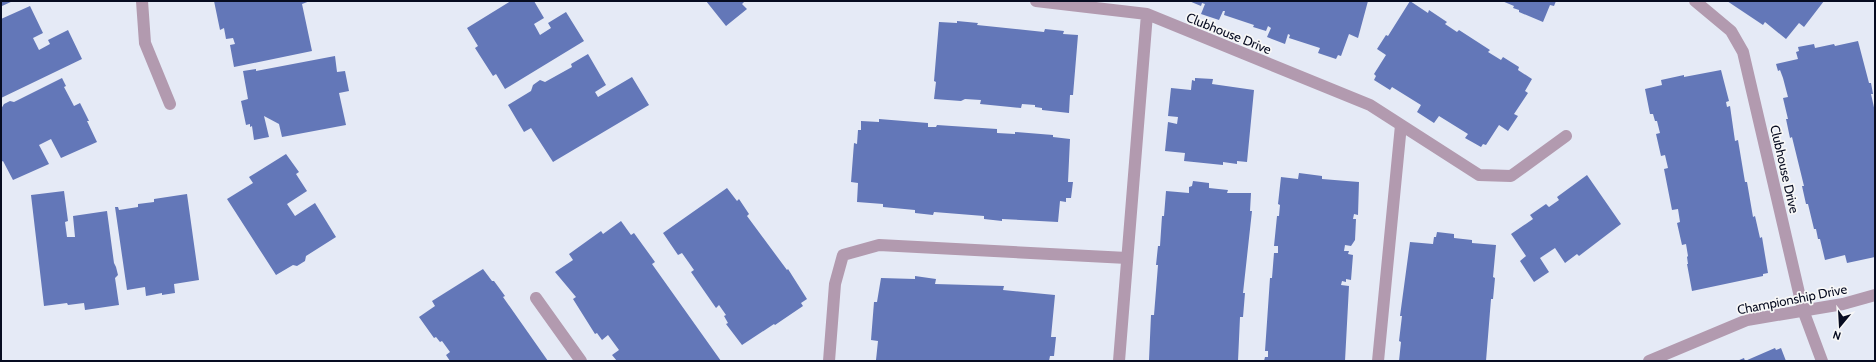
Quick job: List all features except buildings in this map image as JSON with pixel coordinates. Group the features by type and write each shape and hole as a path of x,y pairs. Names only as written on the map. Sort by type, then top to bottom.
{"street":[{"path":"142,1 145,43 170,104"},
{"name":"Clubhouse Drive","path":"1036,1 1147,14 1370,105 1479,175 1511,176 1566,136"},
{"name":"Clubhouse Drive","path":"1695,1 1731,31 1743,52 1803,310 1822,361"},
{"path":"1119,361 1147,14"},
{"path":"1378,361 1401,125"},
{"path":"829,361 835,284 843,255 879,246 1127,258"},
{"name":"Championship Drive","path":"1649,361 1747,320 1843,304 1875,295"},
{"path":"536,298 581,361"}]}
